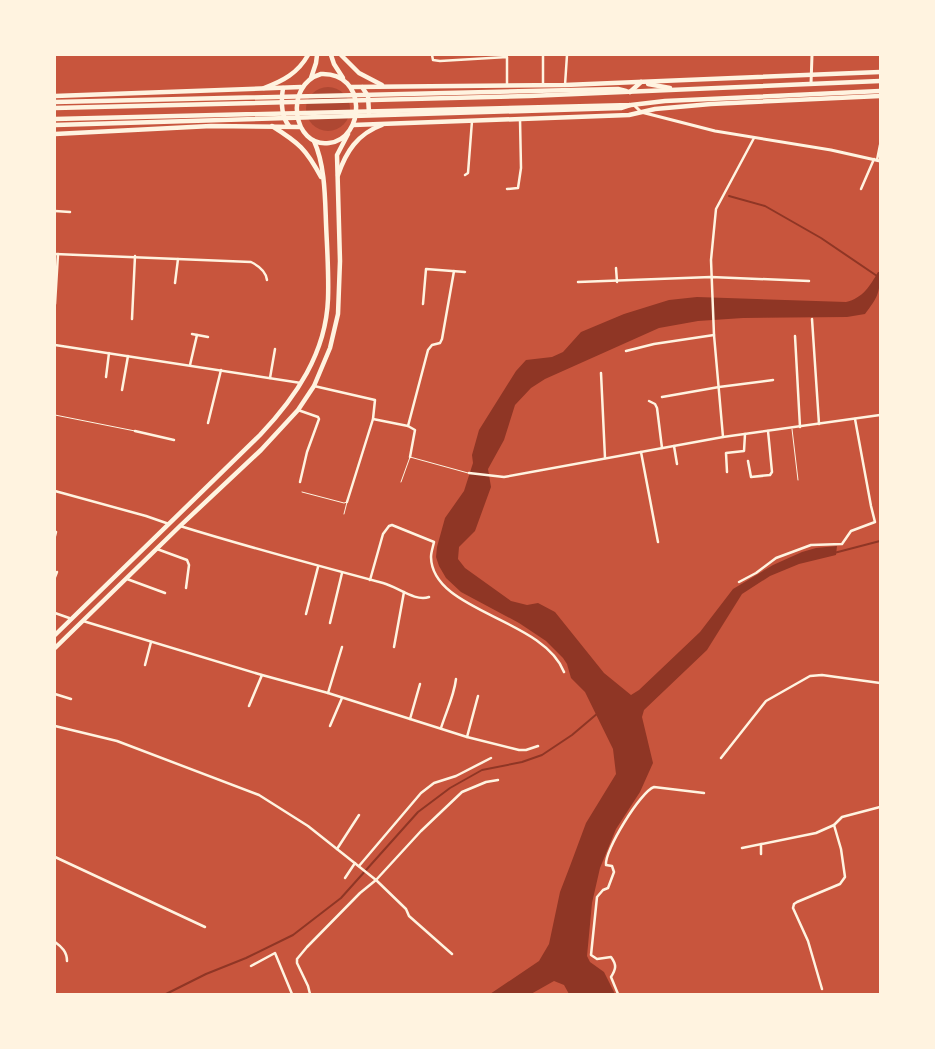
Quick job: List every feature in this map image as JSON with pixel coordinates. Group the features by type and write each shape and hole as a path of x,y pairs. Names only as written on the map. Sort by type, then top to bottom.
{"highway":[{"path":"261,89 291,75 301,66 308,55"},
{"path":"311,78 316,63 316,55"},
{"path":"55,648 180,526 262,450 298,410 314,386 330,348 338,314 340,261 337,155 353,125 355,112 355,101 351,87 334,64 331,55"},
{"path":"341,55 359,73 383,86"},
{"path":"351,87 565,85 880,72"},
{"path":"55,96 301,87 311,78 321,74 328,74 344,80"},
{"path":"55,102 630,92 880,81"},
{"path":"641,82 676,90"},
{"path":"630,92 641,82"},
{"path":"301,87 298,119 300,127 306,135 319,143 331,143 348,134"},
{"path":"362,87 368,96 370,108 365,124"},
{"path":"284,88 283,113 284,119 289,126"},
{"path":"55,125 532,110 633,105 665,101 880,91"},
{"path":"55,108 530,94"},
{"path":"353,125 629,115 655,109 711,104 880,96"},
{"path":"655,109 665,101"},
{"path":"55,119 532,110"},
{"path":"337,179 343,159 350,150 366,133 388,124"},
{"path":"55,134 211,126 300,127"},
{"path":"271,126 306,151 322,180"},
{"path":"55,635 266,429 284,409 302,383 319,347 328,300 327,244 320,155 314,141"}],"street":[{"path":"432,55 433,60 440,61 506,57 507,85"},
{"path":"543,55 543,85"},
{"path":"565,85 567,55"},
{"path":"811,85 812,55"},
{"path":"633,105 641,112 708,130 830,150 877,160"},
{"path":"507,189 518,188 521,168 520,119"},
{"path":"465,175 468,173 472,121"},
{"path":"723,437 711,278 716,209 754,138"},
{"path":"861,188 877,160 880,145"},
{"path":"55,211 70,212"},
{"path":"55,304 57,254 252,262 259,266 267,275 267,280"},
{"path":"132,319 136,256"},
{"path":"175,283 178,258"},
{"path":"616,268 616,282"},
{"path":"423,304 426,269 465,272"},
{"path":"408,426 428,350 432,345 440,343 442,339 454,271"},
{"path":"578,282 711,278 809,281"},
{"path":"812,319 819,424"},
{"path":"192,334 208,337"},
{"path":"190,365 197,335"},
{"path":"626,352 654,344 714,335"},
{"path":"795,336 800,427"},
{"path":"55,345 302,383"},
{"path":"270,378 275,349"},
{"path":"106,377 109,353"},
{"path":"122,390 128,356"},
{"path":"208,423 221,370"},
{"path":"600,373 605,458"},
{"path":"662,397 773,380"},
{"path":"314,386 375,400 373,419 347,502"},
{"path":"649,401 655,404 657,408 662,448"},
{"path":"298,410 319,419 307,452 300,482"},
{"path":"469,473 504,477 723,437 880,415"},
{"path":"373,419 408,426 415,430 410,457"},
{"path":"739,582 756,573 776,558 811,545 842,544 851,531 875,522 855,419"},
{"path":"135,431 174,440"},
{"path":"748,461 751,477 770,475 772,472 768,431"},
{"path":"727,472 726,453 744,451 745,434"},
{"path":"674,446 677,464"},
{"path":"641,452 658,542"},
{"path":"55,491 146,516 168,524"},
{"path":"370,580 383,534 389,526 392,525 434,542 431,558 435,574 440,582 468,603 523,631 542,644 558,659 564,672"},
{"path":"180,526 318,567 384,583 422,599 429,597"},
{"path":"55,536 56,532"},
{"path":"157,549 187,560 189,565 186,588"},
{"path":"306,614 318,567"},
{"path":"55,577 57,572"},
{"path":"330,623 342,573"},
{"path":"126,579 165,593"},
{"path":"394,647 404,591"},
{"path":"55,613 72,618"},
{"path":"83,621 328,693 467,737 526,750 538,746"},
{"path":"145,666 151,642"},
{"path":"328,693 342,647"},
{"path":"249,706 262,675"},
{"path":"721,758 766,701 810,676 822,675 880,683"},
{"path":"441,728 447,708 455,692 456,679"},
{"path":"410,719 420,684"},
{"path":"55,694 71,700"},
{"path":"467,737 478,696"},
{"path":"330,726 342,698"},
{"path":"55,726 117,741 259,795 290,813 376,880 406,909 408,916 452,954"},
{"path":"359,866 421,793 434,783 456,776 491,758"},
{"path":"310,994 308,986 296,964 297,959 332,920 360,892 376,880 421,831 462,792 486,782 498,780"},
{"path":"618,994 611,978 616,966 611,957 597,959 592,956 597,897 602,890 608,888 614,872 612,866 606,865 605,860 613,842 643,795 649,789 654,787 704,793"},
{"path":"742,848 816,833 834,825 842,817 880,806"},
{"path":"337,849 359,815"},
{"path":"822,988 808,941 793,908 794,904 840,884 844,880 841,849 834,825"},
{"path":"760,844 761,854"},
{"path":"55,857 205,927"},
{"path":"344,878 355,863"},
{"path":"55,942 63,949 67,956 67,961"},
{"path":"251,966 275,953 292,994"}],"lane":[{"path":"55,415 135,431"},
{"path":"792,428 798,480"},
{"path":"401,482 410,457 469,473"},
{"path":"302,492 347,502 344,514"}],"shaded area":[{"path":"332,87 344,93 349,100 349,118 344,125 337,130 324,131 316,128 309,121 306,105 309,97 316,90"},
{"path":"878,272 880,272 879,290 865,314 847,317 743,318 698,321 659,328 545,379 531,388 515,405 504,440 488,469 491,487 475,531 459,547 458,559 465,568 511,601 527,605 538,603 555,612 604,673 631,695 639,690 700,632 733,589 773,565 802,552 816,548 837,546 836,555 799,564 770,576 742,594 707,650 644,710 642,717 653,763 640,792 616,829 600,868 592,903 587,956 590,962 604,972 615,994 569,994 564,985 554,981 531,994 490,994 539,961 549,944 560,892 586,823 616,774 613,749 585,692 571,678 563,658 546,641 519,623 461,592 446,578 439,566 436,557 437,547 445,518 464,491 473,463 472,455 479,430 516,371 526,360 552,357 563,352 581,332 624,314 669,300 697,297 846,302 857,298 869,287"}],"waterway":[{"path":"729,196 765,206 821,238 880,278"},
{"path":"834,553 880,541"},
{"path":"166,994 293,935 341,898 418,812 450,788 482,770 522,762 542,755 572,735 598,713"}]}
